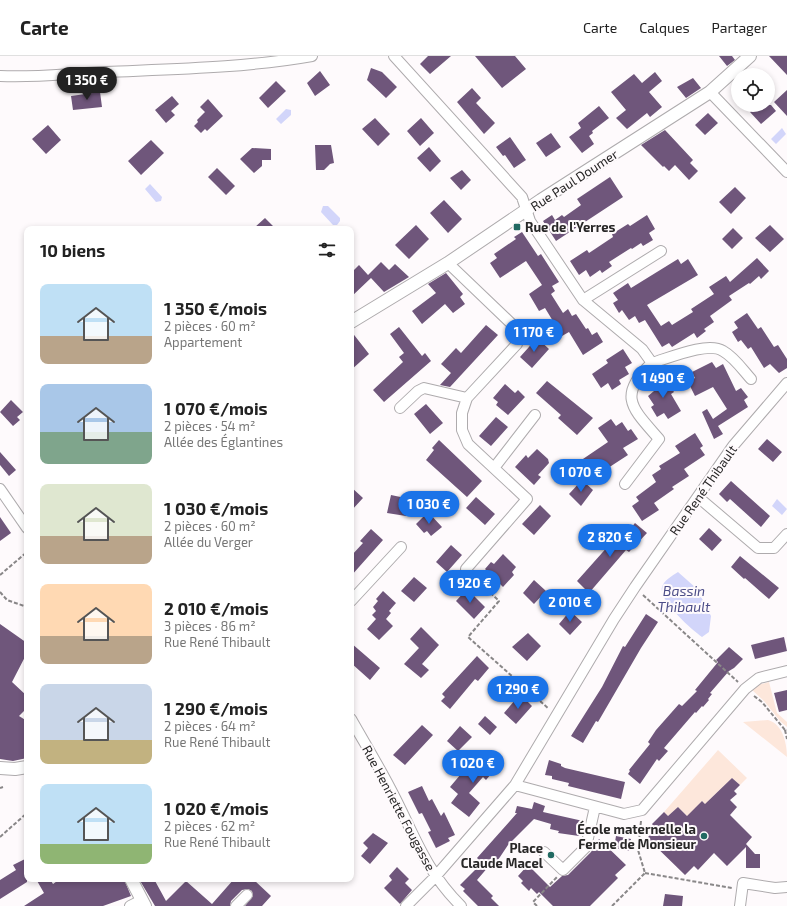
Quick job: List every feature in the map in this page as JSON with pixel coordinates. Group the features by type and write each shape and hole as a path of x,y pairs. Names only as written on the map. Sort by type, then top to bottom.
{"street":[{"path":"0,76 18,77 215,68 276,62 312,56"},
{"path":"394,56 522,196 528,210 530,221 583,300 642,349 652,363"},
{"name":"Rue Paul Doumer","path":"354,320 448,263 710,92 750,56"},
{"path":"710,92 787,172"},
{"path":"583,300 661,250"},
{"path":"448,263 518,330 517,344 466,398 462,413 462,430 468,444 527,499 466,569"},
{"path":"625,484 659,439 635,411 630,399 632,388 640,374 652,363 703,348 715,347 724,351 751,379"},
{"name":"Rue René Thibault","path":"406,906 435,877 515,785 556,715 635,587 733,446 787,383"},
{"path":"400,408 418,391 424,388 466,398"},
{"path":"494,468 535,415"},
{"path":"0,489 24,524"},
{"path":"698,497 758,548 774,548 787,534"},
{"path":"354,598 401,547"},
{"path":"515,785 624,814 642,810 745,689 759,678 787,671"},
{"name":"Rue Henriette Fougasse","path":"354,724 390,788 424,860 444,889 461,906"},
{"path":"0,768 15,769 24,767"},
{"path":"544,852 563,870 586,847 595,806"},
{"path":"130,906 143,903 132,882"},
{"path":"740,906 743,883 775,888 787,887"},
{"path":"236,906 247,895"}],"path":[{"path":"0,575 24,555"},
{"path":"466,569 499,601 468,637 556,715"},
{"path":"635,587 745,689 762,702 786,730 787,739"},
{"path":"0,592 7,600 24,606"},
{"path":"642,810 638,850 645,873"},
{"path":"0,837 24,816"},
{"path":"537,906 533,902 563,870"},
{"path":"645,873 742,890"},
{"path":"612,906 645,873"}],"shaded area":[{"path":"769,682 777,713 787,722 787,727 751,689"},
{"path":"768,720 773,722 781,730 785,741 787,757 743,722"},
{"path":"718,750 747,778 740,785 732,778 708,801 709,808 702,801 688,817 678,807 668,816 664,812"}],"water":[{"path":"286,109 291,110 291,115 281,124 276,119"},
{"path":"782,128 786,134 776,144 771,139"},
{"path":"150,184 162,197 161,201 156,202 145,189"},
{"path":"323,206 328,206 340,218 337,225 333,225 321,212"},
{"path":"672,366 681,379 674,383 665,371"},
{"path":"777,499 787,509 782,515 772,506"},
{"name":"Bassin Thibault","path":"678,572 696,588 711,616 709,632 702,637 670,607 662,593 664,582"}],"building":[{"path":"428,56 451,56 430,74 420,64"},
{"path":"475,56 515,56 526,69 502,88"},
{"path":"719,56 732,56 735,60 727,66"},
{"path":"769,56 787,56 787,75"},
{"path":"371,68 382,72 397,87 386,98 367,80"},
{"path":"320,71 330,85 315,96 307,83"},
{"path":"655,72 662,81 649,92 662,107 650,117 647,113 627,129 616,118 626,110 611,92 634,74 642,83"},
{"path":"693,78 701,88 686,98 677,87"},
{"path":"276,81 286,91 268,108 259,98"},
{"path":"472,88 481,98 476,103 495,123 484,134 457,102"},
{"path":"787,90 787,116 775,103 775,101"},
{"path":"100,92 102,107 73,110 71,96"},
{"path":"172,96 179,104 171,111 175,115 166,123 155,110"},
{"path":"208,99 223,116 207,131 205,129 201,133 194,126 198,122 197,120 205,112 200,107"},
{"path":"599,106 609,118 592,131 593,133 589,136 594,144 582,153 569,137 581,128 578,123"},
{"path":"750,112 775,112 761,124"},
{"path":"708,113 718,123 705,135 695,125"},
{"path":"375,118 390,134 378,146 362,129"},
{"path":"421,118 434,133 420,146 407,131"},
{"path":"48,125 61,140 46,154 32,139"},
{"path":"665,130 693,160 690,163 698,171 689,180 675,165 669,171 664,166 663,167 641,145"},
{"path":"551,133 561,147 546,157 536,143"},
{"path":"510,137 526,160 514,168 505,155 503,156 496,147"},
{"path":"151,140 164,153 141,175 128,161"},
{"path":"315,145 331,145 334,163 330,164 324,170 316,170"},
{"path":"429,147 441,161 430,172 417,158"},
{"path":"252,148 271,149 271,160 262,160 262,166 254,173 240,159"},
{"path":"217,168 235,186 226,195 208,177"},
{"path":"462,170 471,180 461,190 450,178"},
{"path":"610,177 623,197 556,241 543,221 552,215 555,220 562,215 564,217 581,205 577,199"},
{"path":"735,187 746,198 731,214 719,202"},
{"path":"444,200 462,219 448,233 430,213"},
{"path":"647,215 655,229 649,233 653,240 643,246 641,243 632,249 631,248 609,262 612,266 602,273 600,270 590,277 586,270 579,275 570,261 587,250 589,253 613,237 612,234 628,224 630,226"},
{"path":"265,218 273,226 256,226"},
{"path":"416,225 429,239 409,259 395,245"},
{"path":"770,225 784,239 770,252 755,238"},
{"path":"733,228 743,238 732,249 722,239"},
{"path":"522,232 538,256 541,254 559,282 552,286 555,291 551,294 563,313 568,309 572,316 576,314 586,329 588,328 592,335 597,332 603,342 583,355 569,332 562,336 545,308 539,311 529,294 542,285 526,261 500,278 490,263 497,258 494,254 516,239 514,237"},
{"path":"757,258 769,271 761,279 759,276 750,284 749,283 729,296 732,300 710,316 714,322 704,329 706,331 697,338 694,333 672,347 669,343 662,347 645,320 639,323 635,316 629,320 622,310 619,313 613,303 618,300 613,293 628,283 631,288 678,259 681,264 688,259 698,275 647,305 661,326 669,321 672,325 693,312 691,309 714,294 709,287 726,276 730,282"},
{"path":"381,262 389,270 395,264 409,277 384,292 371,278 354,294 354,270 359,265 368,275"},
{"path":"446,273 463,294 460,297 465,304 453,313 445,304 422,324 412,311 436,293 428,284"},
{"path":"747,313 758,329 761,327 774,347 778,345 787,359 787,368 779,373 770,364 764,368 751,347 748,349 741,340 738,342 732,332 738,328 734,322"},
{"path":"486,325 498,335 450,387 440,385 451,373 441,364 456,348 461,353"},
{"path":"399,327 422,356 425,353 431,361 384,402 373,390 403,362 399,357 404,353 390,334"},
{"path":"354,335 369,354 354,367"},
{"path":"537,338 549,349 532,368 520,357"},
{"path":"623,349 632,363 625,367 629,374 619,380 621,384 612,390 608,383 601,388 592,374 608,363 606,360"},
{"path":"712,362 716,368 723,364 736,391 741,388 748,397 744,400 748,407 718,426 723,434 714,439 702,412 707,409 713,419 727,409 713,387 695,396 689,384 689,381 695,378 692,372"},
{"path":"663,375 674,392 671,394 681,411 668,419 664,413 657,417 651,407 654,405 648,396 654,391 650,384"},
{"path":"547,381 593,418 577,435 558,418 561,415 536,393"},
{"path":"505,384 515,393 518,390 525,397 508,415 496,405 498,402 493,398"},
{"path":"11,400 23,412 17,417 20,420 13,426 0,412"},
{"path":"426,404 443,423 430,434 414,414"},
{"path":"496,417 508,427 491,446 479,436"},
{"path":"611,419 616,426 622,422 628,431 631,429 638,439 623,448 628,455 608,468 609,470 593,481 580,461 608,442 598,428"},
{"path":"695,433 703,446 700,448 705,455 684,469 689,476 672,487 674,489 654,503 659,510 642,521 632,506 639,501 636,497 656,482 652,475 661,469 659,466 680,453 675,446"},
{"path":"767,439 782,452 773,462 758,449"},
{"path":"439,440 482,481 467,497 426,460 434,450 432,448"},
{"path":"537,449 548,459 549,463 538,475 541,477 534,485 515,467 526,455 528,458"},
{"path":"0,452 16,470 9,476 0,465"},
{"path":"582,480 593,490 581,506 569,494"},
{"path":"731,481 770,516 761,527 730,499 727,502 719,494"},
{"path":"354,490 363,498 354,508"},
{"path":"391,495 410,499 406,516 387,513"},
{"path":"476,497 495,514 485,525 466,508"},
{"path":"540,505 551,516 534,535 522,524"},
{"path":"428,512 442,527 431,536 427,531 424,533 416,524"},
{"path":"0,517 11,533 0,541"},
{"path":"635,523 647,533 629,552 626,550 589,593 577,581 610,544 614,548"},
{"path":"709,528 722,540 712,551 699,539"},
{"path":"371,529 383,540 354,573 354,553 363,543 360,541"},
{"path":"451,545 462,555 447,572 436,562"},
{"path":"503,554 516,567 512,572 514,575 503,587 485,569 491,562 494,564"},
{"path":"740,556 779,588 769,599 731,567"},
{"path":"414,577 427,588 414,602 401,591"},
{"path":"534,580 546,591 534,604 523,593"},
{"path":"467,589 485,607 474,619 456,601"},
{"path":"383,591 396,603 389,611 391,613 386,619 393,626 379,640 367,629 376,619 372,615 376,611 373,607 378,601 376,599"},
{"path":"570,611 582,622 570,635 559,624"},
{"path":"646,614 658,622 641,648 598,722 596,721 583,743 571,736 602,687 623,646 625,647"},
{"path":"0,624 24,641 24,659 12,682 24,693 24,711 19,716 24,719 24,759 13,761 0,759"},
{"path":"421,627 439,645 422,664 429,670 421,678 404,664 419,648 410,639"},
{"path":"528,633 541,646 527,661 512,647"},
{"path":"784,637 787,651 755,659 751,645"},
{"path":"354,646 380,668 370,680 354,666"},
{"path":"729,647 743,659 729,671 710,693 712,694 708,699 709,700 696,713 695,712 664,748 668,751 659,761 657,759 640,784 628,774 630,771 629,770 650,744 648,742 656,730 679,704 682,706 697,691 695,690 718,662 716,660"},
{"path":"477,656 489,668 478,681 475,679 450,709 441,701 445,697 442,694"},
{"path":"787,690 787,710 779,712 774,693"},
{"path":"523,697 532,706 516,724 504,713 516,699 519,702"},
{"path":"485,716 497,727 490,735 478,724"},
{"path":"422,725 433,735 405,765 393,755"},
{"path":"460,726 472,737 458,751 447,741"},
{"path":"492,751 503,760 486,780 483,777 469,793 480,803 469,817 451,803 458,794 450,787 466,768 472,773"},
{"path":"549,760 561,764 561,766 565,768 625,782 621,799 568,786 569,783 552,779 552,776 545,775"},
{"path":"732,778 740,785 734,791 737,794 730,800 737,807 730,815 752,837 746,844 755,854 760,854 760,868 746,868 746,847 727,866 714,853 698,870 694,866 685,875 647,838 656,829 652,824 664,812 668,816 678,807 687,816 702,801 705,804"},
{"path":"422,786 429,801 432,799 441,816 444,812 455,835 448,838 450,841 436,848 428,832 431,831 422,813 419,814 408,792"},
{"path":"534,802 545,806 543,812 583,821 579,836 558,833 559,831 550,829 551,824 534,819 508,845 497,861 495,859 477,880 493,896 491,898 499,906 478,906 463,891 465,889 460,885 482,863 477,858 517,813 515,813 517,806 532,809"},
{"path":"373,833 388,843 370,864 361,856 368,848 363,843"},
{"path":"616,836 631,839 629,851 614,848"},
{"path":"599,839 626,865 615,875 618,878 590,906 553,906 539,892 537,894 531,888 529,891 521,883 523,881 518,876 528,865 550,887 562,876 568,875 591,852"},
{"path":"24,860 24,882 27,882 0,899 0,880 16,870 13,865"},
{"path":"397,867 409,879 405,883 412,890 400,904 384,888 392,880 389,876"},
{"path":"38,882 52,882 53,884 56,882 125,882 131,896 103,906 24,906 44,893"},
{"path":"141,882 156,882 166,901 185,882 187,882 212,904 231,882 256,882 271,896 262,906 245,906 253,896 252,891 248,889 242,890 231,901 230,906 155,906"},
{"path":"665,894 683,896 682,906 663,906"}],"place":[{"name":"Rue de l'Yerres","path":"517,227"},
{"name":"École maternelle la Ferme de Monsieur","path":"704,836"},
{"name":"Place Claude Macel","path":"551,855"}]}
